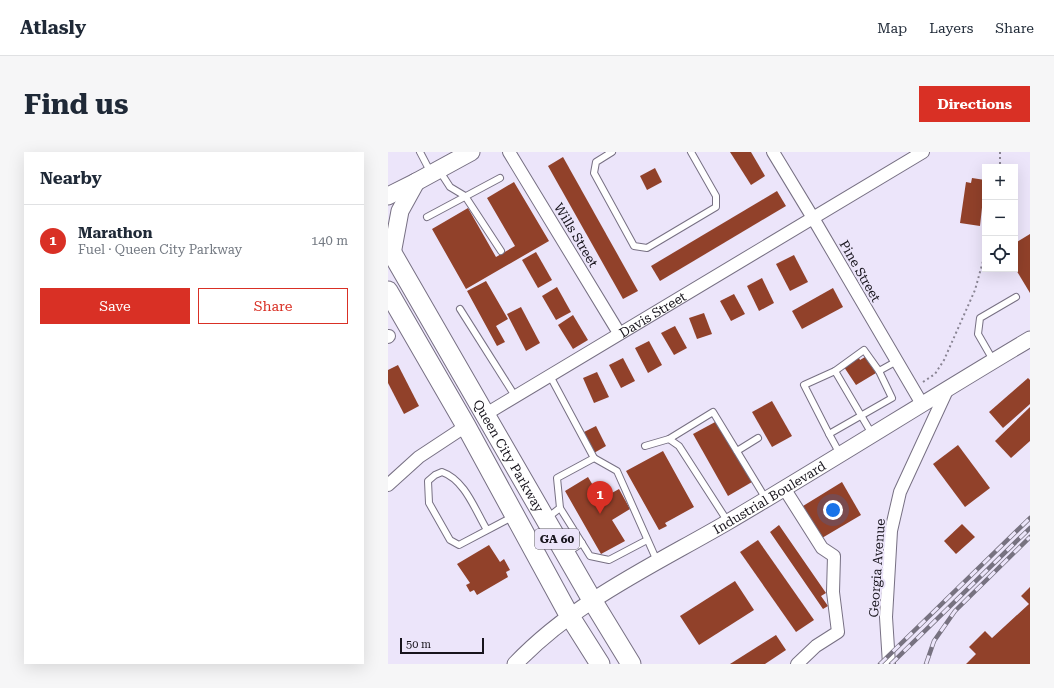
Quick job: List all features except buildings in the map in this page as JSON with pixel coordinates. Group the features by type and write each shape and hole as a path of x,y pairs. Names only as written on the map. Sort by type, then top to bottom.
{"main road":[{"path":"388,196 471,152"},
{"path":"390,250 400,211 416,182"},
{"name":"Queen City Parkway","path":"390,250 592,600 631,664"},
{"name":"Queen City Parkway","path":"388,290 466,426 569,615 600,664"},
{"name":"Davis Street","path":"466,426 486,414"}],"street":[{"name":"Wills Street","path":"509,152 619,333"},
{"name":"Pine Street","path":"773,152 814,218 922,404"},
{"name":"Davis Street","path":"486,414 549,374 924,152"},
{"name":"Industrial Boulevard","path":"515,664 536,642 569,615 592,600 728,522 1030,338"},
{"name":"Georgia Avenue","path":"889,664 887,609 892,531 898,500 900,492 948,388"},
{"name":"Davis Street","path":"388,484 418,457 466,426"},
{"path":"784,488 822,548 834,556 833,592 838,632 816,646 797,664"}],"lane":[{"path":"420,152 435,172 450,187 465,196 501,251"},
{"path":"612,152 596,162 594,173 634,246 647,248 716,206 716,196 691,152"},
{"path":"427,217 500,178"},
{"path":"994,360 978,334 980,318 1016,296"},
{"path":"460,309 515,396"},
{"path":"829,434 892,398 879,371 864,350 835,371 804,385 829,434 840,454"},
{"path":"879,371 897,361"},
{"path":"835,371 872,434"},
{"path":"549,374 594,458 617,471 658,562"},
{"path":"645,446 669,439 713,412 766,499"},
{"path":"737,451 758,438"},
{"path":"669,439 679,446 728,522"},
{"path":"594,458 557,478 560,508 590,556 609,560 648,540"},
{"path":"487,530 461,485 451,475 442,472 435,475 428,481 429,503 450,540 459,545 515,516"},
{"path":"546,520 560,508"},
{"path":"566,554 582,543"}],"path":[{"path":"1000,152 1000,164"},
{"path":"920,384 935,374 944,360 975,290 982,265"}],"railway":[{"path":"880,664 1030,518"},
{"path":"891,664 1030,528"},
{"path":"926,664 934,641 955,611 1030,537"}],"place":[{"name":"Marathon","path":"600,514"}]}
